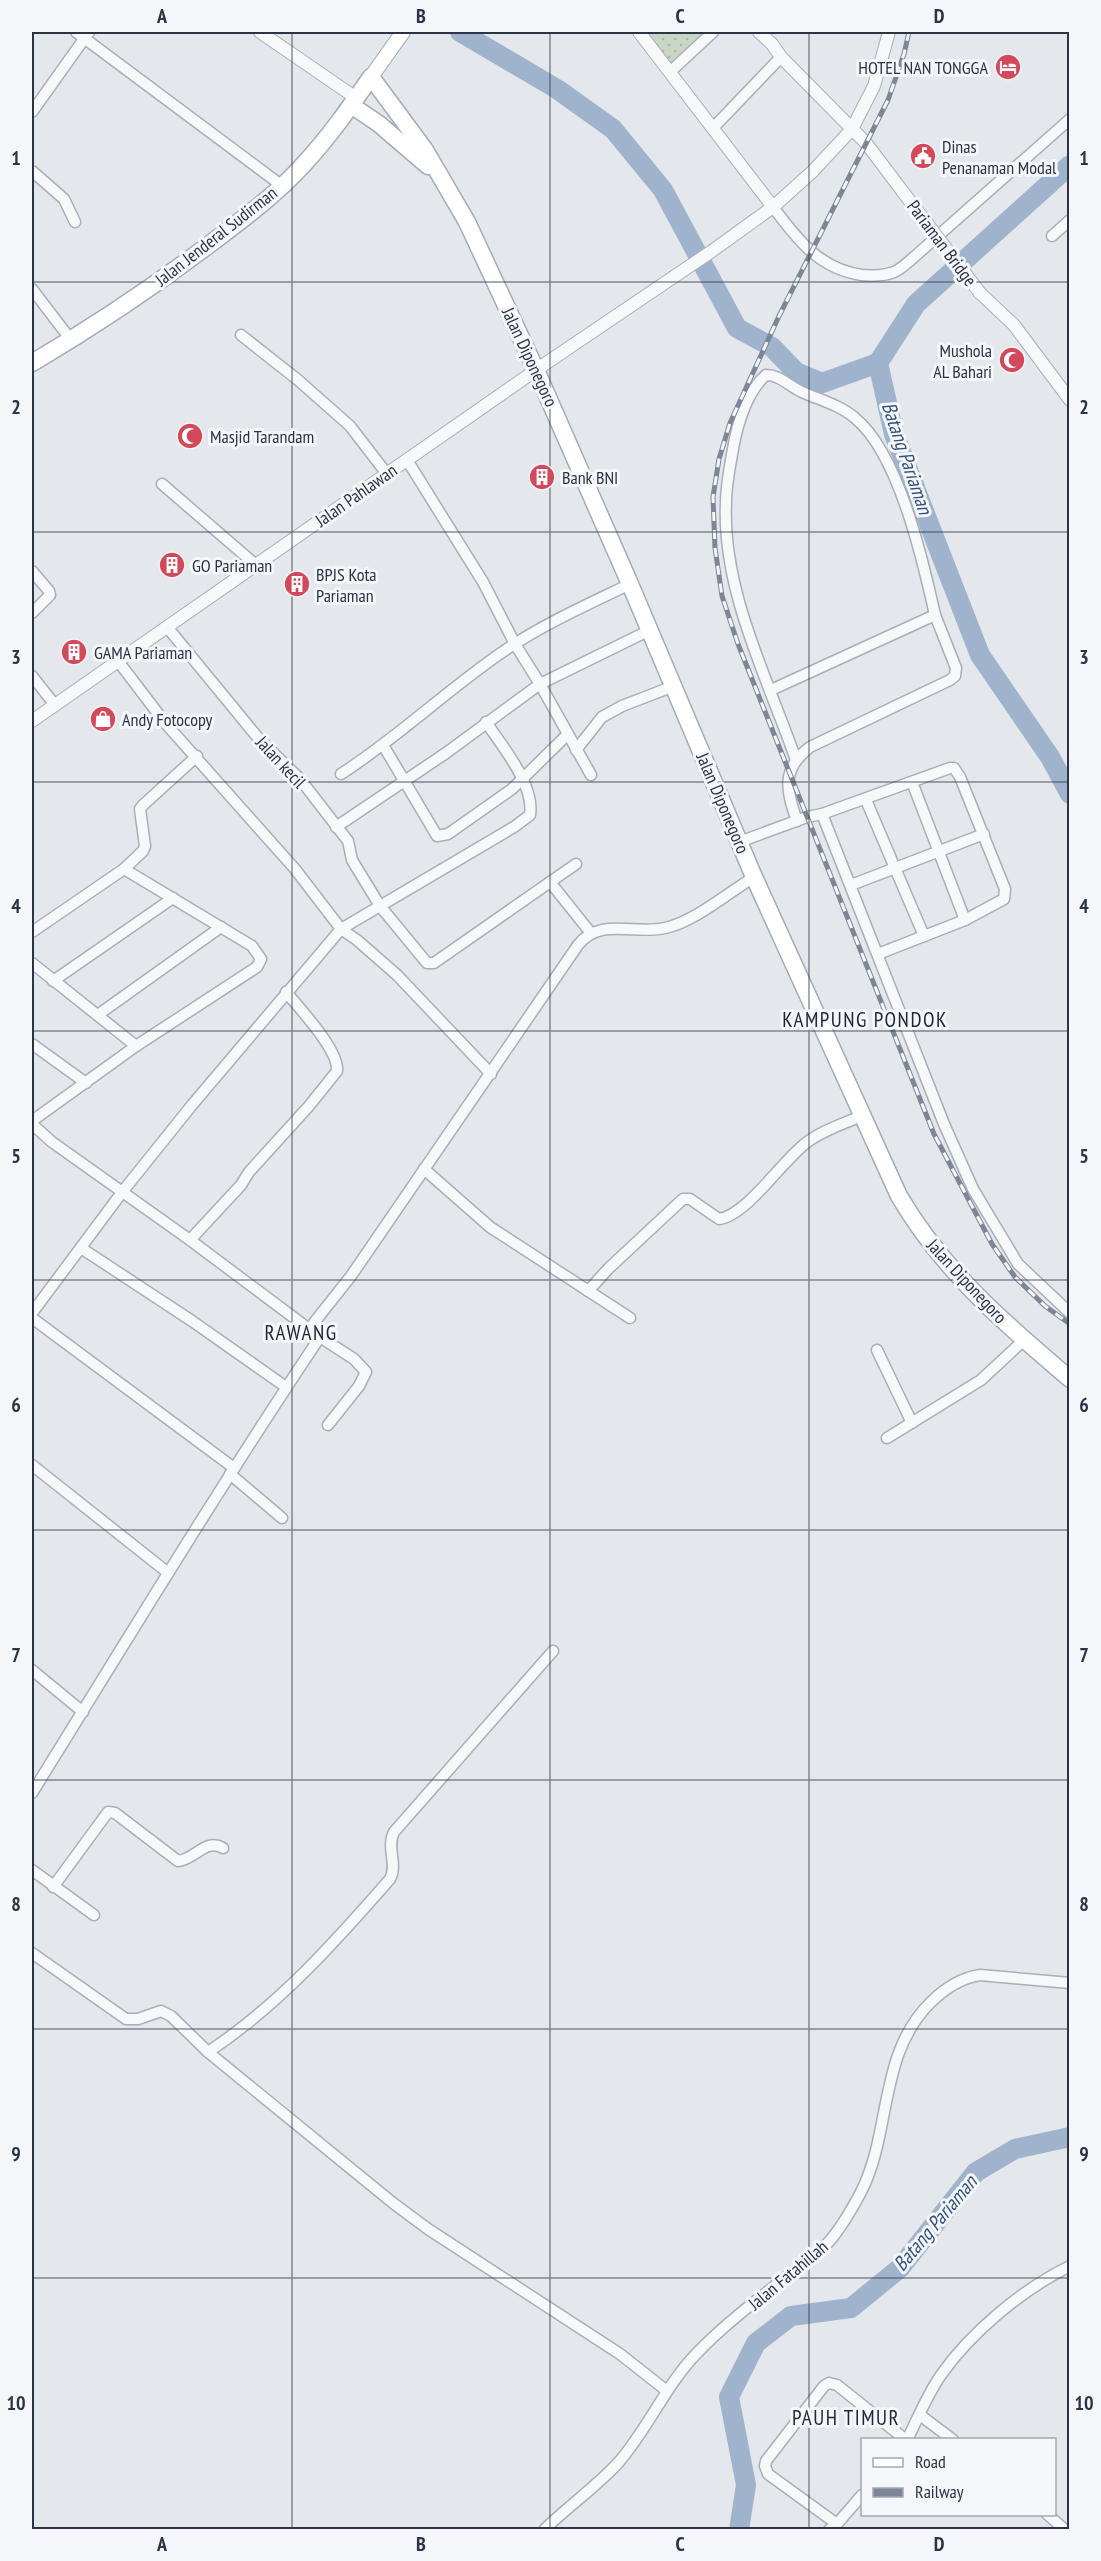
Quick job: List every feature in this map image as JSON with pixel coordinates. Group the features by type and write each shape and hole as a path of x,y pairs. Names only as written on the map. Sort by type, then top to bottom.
{"main road":[{"path":"371,77 403,32"},
{"name":"Jalan Jenderal Sudirman","path":"32,363 71,340 189,260 242,220 303,165 371,77"},
{"name":"Jalan Diponegoro","path":"371,77 425,150 467,222 536,370 630,584 754,877 899,1196 930,1244 974,1293 1070,1379"},
{"name":"Jalan Diponegoro","path":"354,101 443,181"}],"street":[{"path":"260,32 354,101"},
{"path":"639,32 714,127 798,240 821,261 851,273 875,276 895,271 913,258 1070,119"},
{"path":"670,71 713,32"},
{"name":"Pariaman Bridge","path":"759,32 876,156 980,293 1014,325 1070,400"},
{"name":"Jalan Pahlawan","path":"32,721 536,370 683,272 773,207 813,171 852,129 874,86 889,32"},
{"path":"32,112 83,34 281,185"},
{"path":"714,127 781,57"},
{"path":"32,171 64,199 75,222"},
{"path":"1052,236 1070,220"},
{"path":"32,289 71,340"},
{"path":"241,335 350,426 387,474"},
{"path":"796,760 771,690 758,662 737,595 729,550 726,504 735,436 759,380 766,375 774,375 795,389 845,410 858,419 875,439 895,479 925,571 934,615 956,668 953,678 810,747 796,760 790,773 788,789 797,821"},
{"path":"407,460 483,582 515,644 591,775"},
{"path":"162,484 256,565"},
{"path":"32,571 50,595 32,613"},
{"path":"341,774 515,644 630,584"},
{"path":"771,690 934,615"},
{"name":"Jalan kecil","path":"167,627 259,739 300,779 348,841 352,860 380,906 427,963 434,963 550,882"},
{"path":"336,826 404,782 540,684 650,630"},
{"path":"118,661 166,724 300,874 341,929 397,975 491,1074"},
{"path":"32,676 55,705"},
{"path":"576,750 602,717 621,706 674,686"},
{"path":"32,1313 123,1191 286,992 341,929 527,819 531,810 523,778 486,722"},
{"path":"382,745 437,837 448,834 491,805 523,778 567,735"},
{"path":"32,932 124,869 139,856 144,846 140,809 197,756"},
{"path":"739,842 866,800 940,770 954,768 984,834 1006,895 999,904 965,920 878,954"},
{"path":"912,782 965,920"},
{"path":"866,800 924,936"},
{"path":"822,814 973,1189 1018,1264 1070,1313"},
{"path":"851,885 984,834"},
{"path":"576,864 550,882 590,932"},
{"path":"124,869 252,946 259,955 260,963 136,1046 32,1123 52,1142 123,1191 320,1337 354,1359 366,1372 359,1386 328,1425"},
{"path":"309,1329 351,1276 568,958 590,932 604,929 647,930 676,925 754,877"},
{"path":"53,981 173,898"},
{"path":"99,1014 221,927"},
{"path":"32,963 99,1014 136,1046"},
{"path":"190,1240 241,1185 249,1172 309,1106 337,1071 337,1063 331,1051 286,992"},
{"path":"32,1044 86,1083"},
{"path":"588,1291 678,1202 690,1199 719,1220 728,1218 744,1205 803,1145 861,1116"},
{"path":"424,1169 484,1222 630,1318"},
{"path":"81,1248 192,1321 286,1388"},
{"path":"32,1318 232,1471 282,1518"},
{"path":"32,1792 167,1572 320,1337"},
{"path":"887,1438 981,1380 1024,1340"},
{"path":"877,1350 912,1423"},
{"path":"32,1465 167,1572"},
{"path":"208,2052 258,2015 302,1976 390,1879 393,1870 391,1841 394,1832 554,1651"},
{"path":"32,1670 83,1712"},
{"path":"53,1887 108,1812 115,1813 178,1861 186,1859 209,1845 216,1844 223,1848"},
{"path":"32,1870 94,1915"},
{"path":"32,1953 126,2019 132,2020 157,2011 165,2012 208,2052 393,2203 428,2229 620,2354 667,2391"},
{"name":"Jalan Fatahillah","path":"544,2529 618,2463 688,2362 708,2342 815,2256 838,2230 867,2176 892,2070 902,2042 924,2009 946,1989 963,1979 980,1975 1070,1983"},
{"path":"907,2438 941,2374 964,2347 1031,2288 1070,2266"},
{"path":"861,2496 833,2527 768,2474 766,2461 824,2386 829,2384 837,2385 905,2438"},
{"path":"920,2415 952,2438"},
{"path":"1049,2516 1065,2529"}],"green space":[{"path":"646,32 705,32 671,66"}],"waterway":[{"path":"460,32 557,89 613,129 663,190 737,328 772,347 796,372 822,383 878,363"},
{"name":"Batang Pariaman","path":"1070,165 916,304 878,363 894,434 980,655 1050,757 1070,794"},
{"name":"Batang Pariaman","path":"739,2530 746,2485 729,2397 756,2343 791,2316 851,2308 900,2268 976,2172 1015,2149 1070,2137"}],"railway":[{"path":"909,32 888,100 779,316 730,423 719,459 713,497 715,548 722,596 738,644 934,1134 992,1244 1015,1277 1045,1306 1070,1324"}],"place":[{"name":"HOTEL NAN TONGGA","path":"1008,67"},
{"name":"Dinas Penanaman Modal","path":"923,156"},
{"name":"Mushola AL Bahari","path":"1012,360"},
{"name":"Masjid Tarandam","path":"190,436"},
{"name":"Bank BNI","path":"542,477"},
{"name":"GO Pariaman","path":"172,565"},
{"name":"BPJS Kota Pariaman","path":"297,584"},
{"name":"GAMA Pariaman","path":"74,652"},
{"name":"Andy Fotocopy","path":"103,719"}],"district":[{"name":"KAMPUNG PONDOK","path":"865,1019"},
{"name":"RAWANG","path":"301,1332"},
{"name":"PAUH TIMUR","path":"846,2417"}]}
